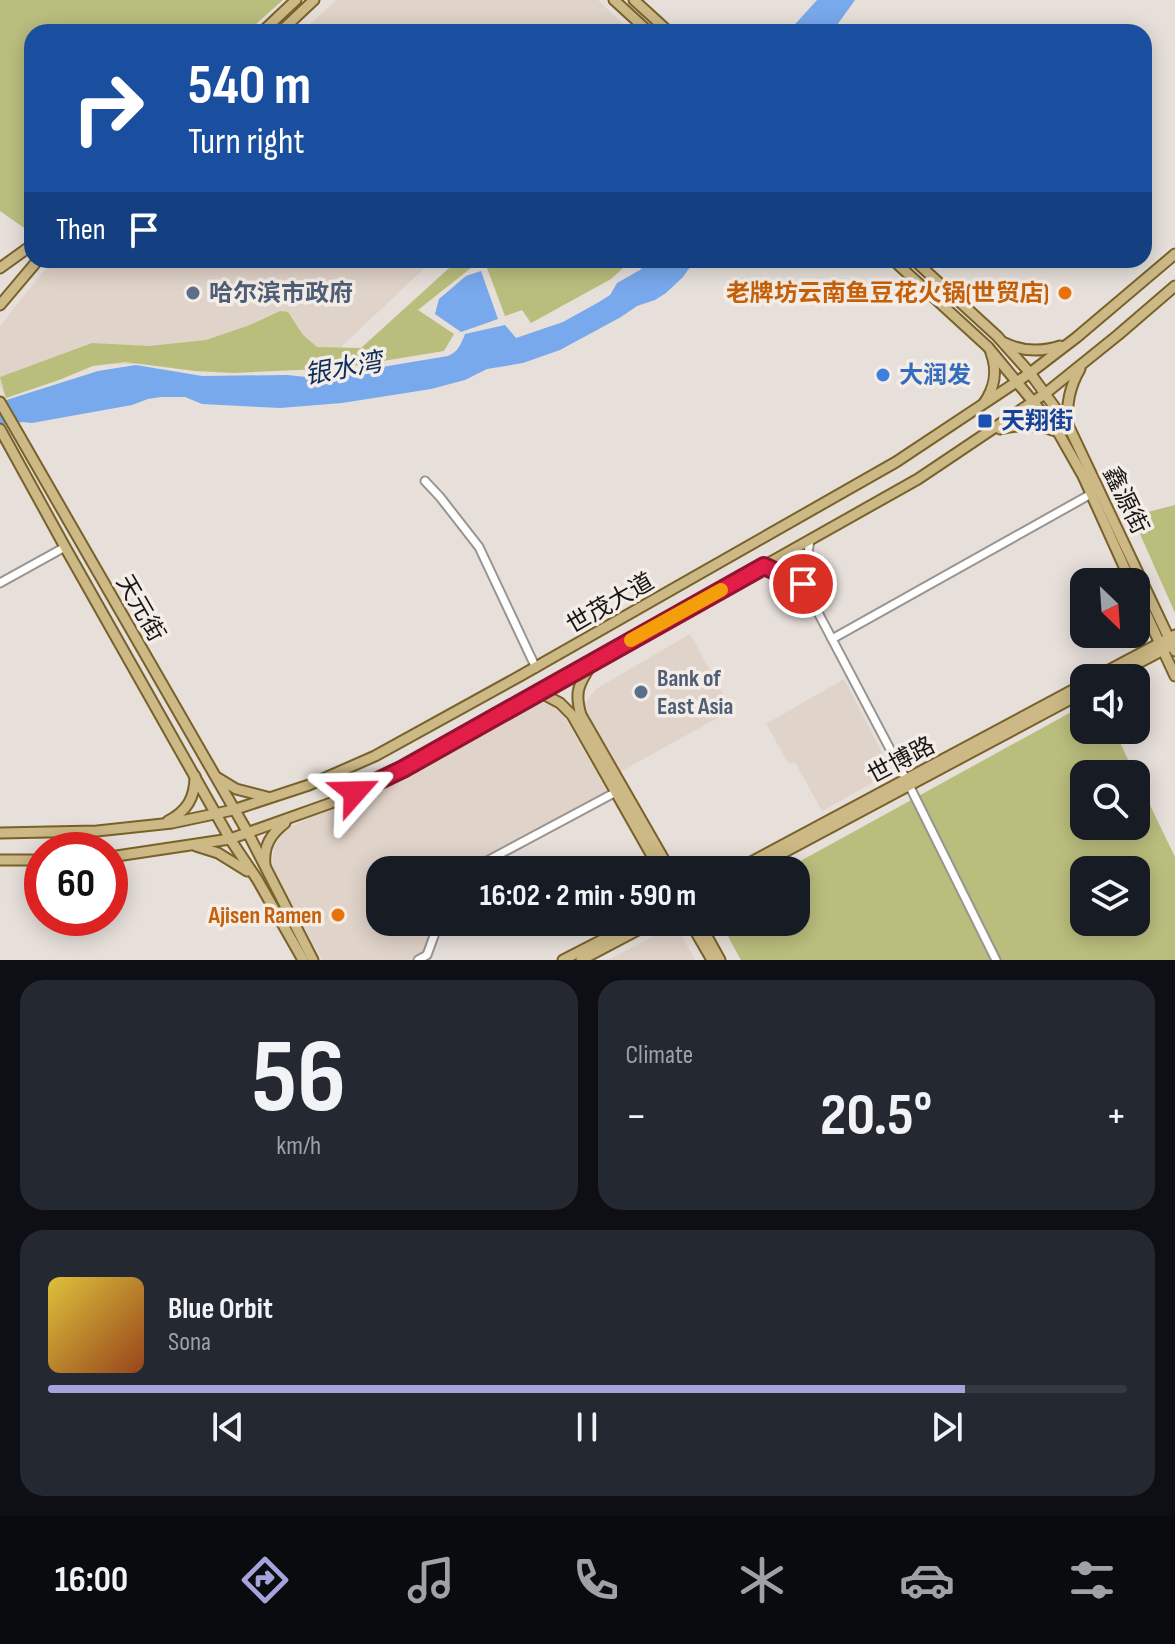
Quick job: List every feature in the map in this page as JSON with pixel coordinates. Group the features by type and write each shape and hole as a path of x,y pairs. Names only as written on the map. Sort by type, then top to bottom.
{"main road":[{"path":"270,24 296,0"},
{"path":"288,24 314,0"},
{"path":"614,0 640,24"},
{"path":"634,0 660,24"},
{"path":"0,268 24,251"},
{"name":"世茂大道","path":"0,833 97,831 163,824 233,810 309,785 375,756 536,668 896,462 1018,382 1077,337 1175,254"},
{"path":"0,305 31,268"},
{"path":"902,268 988,347 1018,382"},
{"path":"923,268 997,336 1030,373"},
{"name":"世茂大道","path":"128,855 230,839 331,803 403,769 918,479 1046,393 1175,286"},
{"path":"997,336 1013,346 1039,351 1064,345 1077,337"},
{"path":"974,412 986,402 992,389 994,358 988,347"},
{"path":"1069,427 1067,411 1071,389 1085,361"},
{"name":"鑫源街","path":"1030,373 1069,427 1170,643 1175,676"},
{"name":"鑫源街","path":"1018,382 1058,432 1125,568"},
{"name":"天元街","path":"0,402 248,833 313,960"},
{"path":"989,433 1015,425 1058,432"},
{"name":"天元街","path":"2,432 230,839 257,879 303,960"},
{"name":"鑫源街","path":"1150,613 1170,643"},
{"path":"1124,664 1170,643"},
{"path":"1134,664 1170,643"},
{"path":"593,661 578,689 581,715 662,856"},
{"path":"539,692 569,711 652,856"},
{"name":"世博路","path":"776,856 1070,692"},
{"name":"世博路","path":"764,856 1070,699"},
{"path":"213,775 236,789 270,798"},
{"path":"163,824 181,814 188,806 193,797 195,776"},
{"path":"267,872 264,855 268,841 278,828 295,816"},
{"path":"193,846 230,859 257,879"},
{"path":"0,860 24,860"},
{"path":"563,960 610,936"},
{"path":"581,960 626,936"},
{"path":"698,936 712,960"},
{"path":"707,936 720,960"}],"street":[{"path":"425,481 479,547 536,668"},
{"path":"832,639 1091,494"},
{"path":"810,540 803,584 996,960"},
{"path":"0,583 65,547"},
{"path":"764,566 803,584"},
{"path":"496,856 616,792"},
{"path":"418,960 427,955 434,936"}],"shaded area":[{"path":"337,0 598,0 624,24 310,24"},
{"path":"47,268 425,268 323,364 96,364 5,398 0,385 0,326"},
{"path":"690,634 732,710 620,772 583,706 596,689"},
{"path":"844,679 892,772 822,811 795,762 789,764 766,724"},
{"path":"538,701 560,709 607,791 485,856 366,856 366,936 429,936 423,952 409,960 322,960 272,868 274,847 284,830 438,757"},
{"path":"655,936 682,936 695,960 608,960"}],"green space":[{"path":"0,0 283,0 256,24 24,24 24,228 0,211"},
{"path":"449,268 471,268 418,310 454,334 444,351 340,368 233,373 125,362 93,366 6,398 0,377 92,343 149,346 206,340 280,311 288,312 303,335 317,347 361,348"},
{"path":"487,268 623,268 611,279 531,323 522,310 505,316"},
{"path":"1175,505 1175,613 1132,516"},
{"path":"1070,713 1070,744 1121,744 1128,760 1070,760 1070,840 1150,840 1150,805 1175,857 1175,960 741,960 728,936 810,936 809,856"}],"water":[{"path":"817,0 855,0 838,24 795,24"},
{"name":"银水湾","path":"689,268 655,300 637,306 560,350 523,363 487,369 465,380 431,389 342,403 280,408 202,404 185,397 161,397 32,423 0,425 0,402 98,371 136,365 202,376 287,375 316,378 448,356 457,350 465,334 505,325 516,338 563,322 610,295 617,283 640,270"},
{"path":"481,271 498,319 461,332 435,314 439,299 466,276"}],"slow traffic":[{"path":"631,640 721,590"}],"place":[{"name":"哈尔滨市政府","path":"193,293"},
{"name":"老牌坊云南鱼豆花火锅(世贸店)","path":"1065,293"},
{"name":"大润发","path":"883,375"},
{"name":"天翔街","path":"985,421"},
{"name":"Bank of East Asia","path":"641,692"},
{"name":"Ajisen Ramen","path":"338,915"}],"route":[{"path":"355,792 403,769 764,566 803,584"}]}
